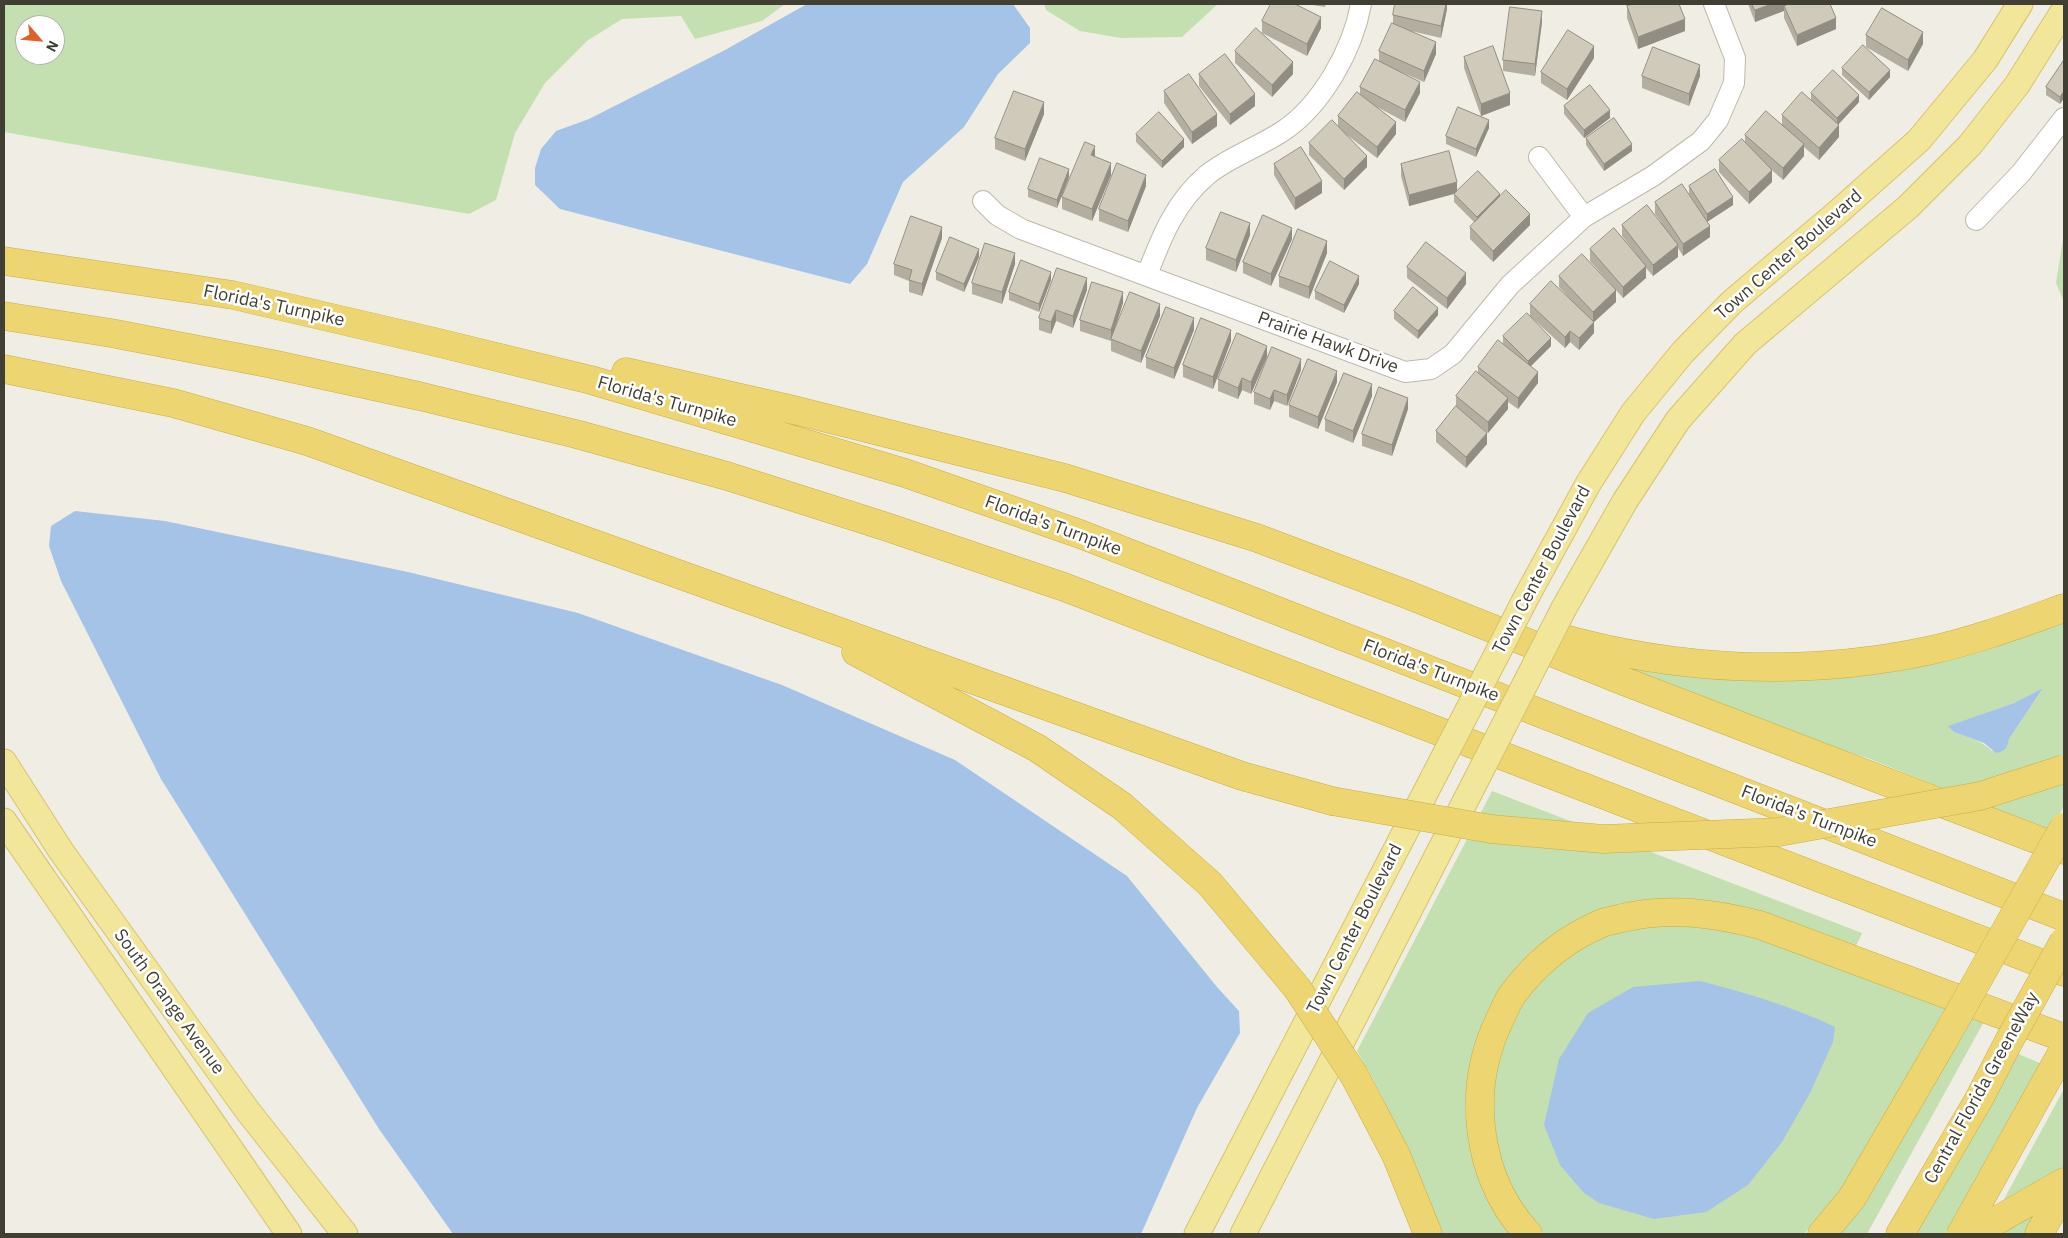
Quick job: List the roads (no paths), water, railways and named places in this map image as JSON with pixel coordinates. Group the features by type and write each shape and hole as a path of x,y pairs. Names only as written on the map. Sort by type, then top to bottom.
{"highway":[{"name":"Florida's Turnpike","path":"4,261 233,295 591,380 905,473 1080,534 2064,916"},
{"path":"233,295 610,368 798,411 1065,478 1257,538 2064,850"},
{"path":"4,316 111,333 244,358 400,392 576,434 727,476 887,527 1064,587 2064,972"},
{"path":"4,369 173,403 307,441 1242,776 1332,801 1491,830 1603,839 1779,832 1980,796 2064,769"},
{"path":"698,580 809,627 1037,748 1122,806 1210,884 1297,988 1354,1075 1396,1154 1428,1234"},
{"path":"1406,594 1587,646 1646,657 1712,666 1780,668 1852,662 1927,651 2001,631 2064,608"},
{"path":"1822,1234 1852,1198 2064,827"},
{"path":"1528,1234 1516,1221 1497,1189 1484,1152 1479,1112 1482,1072 1493,1034 1511,996 1536,967 1565,943 1601,923 1642,914 1677,911 1727,916 1760,925 2062,1048 1961,1234"},
{"name":"Central Florida GreeneWay","path":"1900,1234 1980,1099 2009,1040 2064,942"},
{"path":"1973,1234 2064,1182"},
{"path":"2039,1234 2064,1190"}],"main road":[{"name":"Town Center Boulevard","path":"1197,1234 1528,594 1598,468 1633,413 1683,352 1732,302 1919,140 1986,60 2020,4"},
{"path":"1243,1234 1564,608 1625,501 1678,420 1745,344 1908,207 1970,145 2017,85 2064,10"},
{"name":"South Orange Avenue","path":"4,762 60,851 230,1086 345,1234"},
{"name":"South Orange Avenue","path":"4,821 289,1234"}],"street":[{"path":"1147,276 1160,240 1178,207 1207,175 1284,130 1320,97 1345,56 1361,4"},
{"name":"Prairie Hawk Drive","path":"983,201 998,215 1021,229 1405,372 1431,369 1453,354 1510,285 1584,217 1661,171 1701,141 1718,120 1734,83 1735,58 1714,4"},
{"path":"1976,220 2020,173 2064,118"},
{"path":"1539,157 1584,217"}],"water":[{"path":"807,4 1013,4 1030,28 1030,43 998,74 964,127 903,182 867,264 850,284 560,209 535,185 535,168 541,149 556,131 589,119 725,50"},
{"path":"75,511 165,521 408,572 578,613 782,685 955,760 1127,876 1217,987 1239,1011 1240,1033 1197,1108 1141,1234 453,1234 379,1129 161,779 61,581 49,546 51,526"},
{"path":"2043,688 2009,739 2008,745 2002,751 1996,753 1984,743 1954,732 1948,726 2014,703"},
{"path":"1700,981 1786,1006 1835,1027 1833,1042 1811,1091 1782,1142 1748,1185 1706,1212 1654,1219 1599,1203 1583,1192 1560,1165 1544,1125 1559,1059 1588,1013 1633,987"}]}
